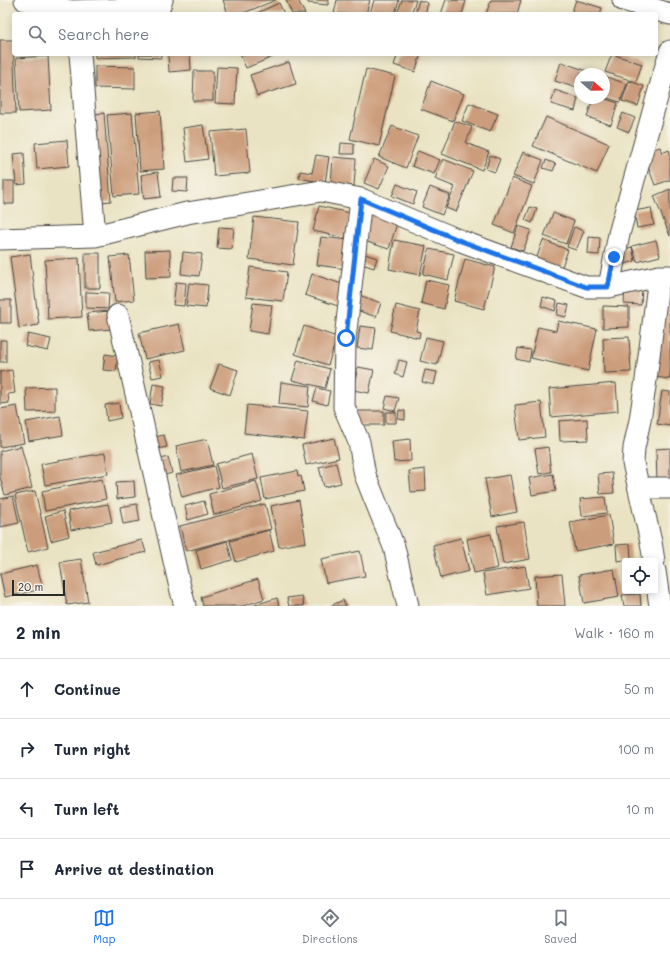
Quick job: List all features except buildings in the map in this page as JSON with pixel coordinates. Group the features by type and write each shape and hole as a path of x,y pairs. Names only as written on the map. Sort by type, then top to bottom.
{"street":[{"path":"25,0 71,8 159,8 162,0"},
{"path":"623,0 670,14"},
{"path":"608,287 619,234 670,51"},
{"path":"80,56 95,236"},
{"path":"0,239 95,236 187,213 321,191 361,199 461,241 586,287 608,287 664,276 634,448 633,463 654,558"},
{"path":"361,199 346,338 344,407 359,442 365,475 394,547 408,606"},
{"path":"118,315 178,583 186,606"},
{"path":"639,488 670,488"},
{"path":"658,592 660,606"}],"route":[{"path":"346,338 361,199 461,241 586,287 608,287 614,257"}]}
